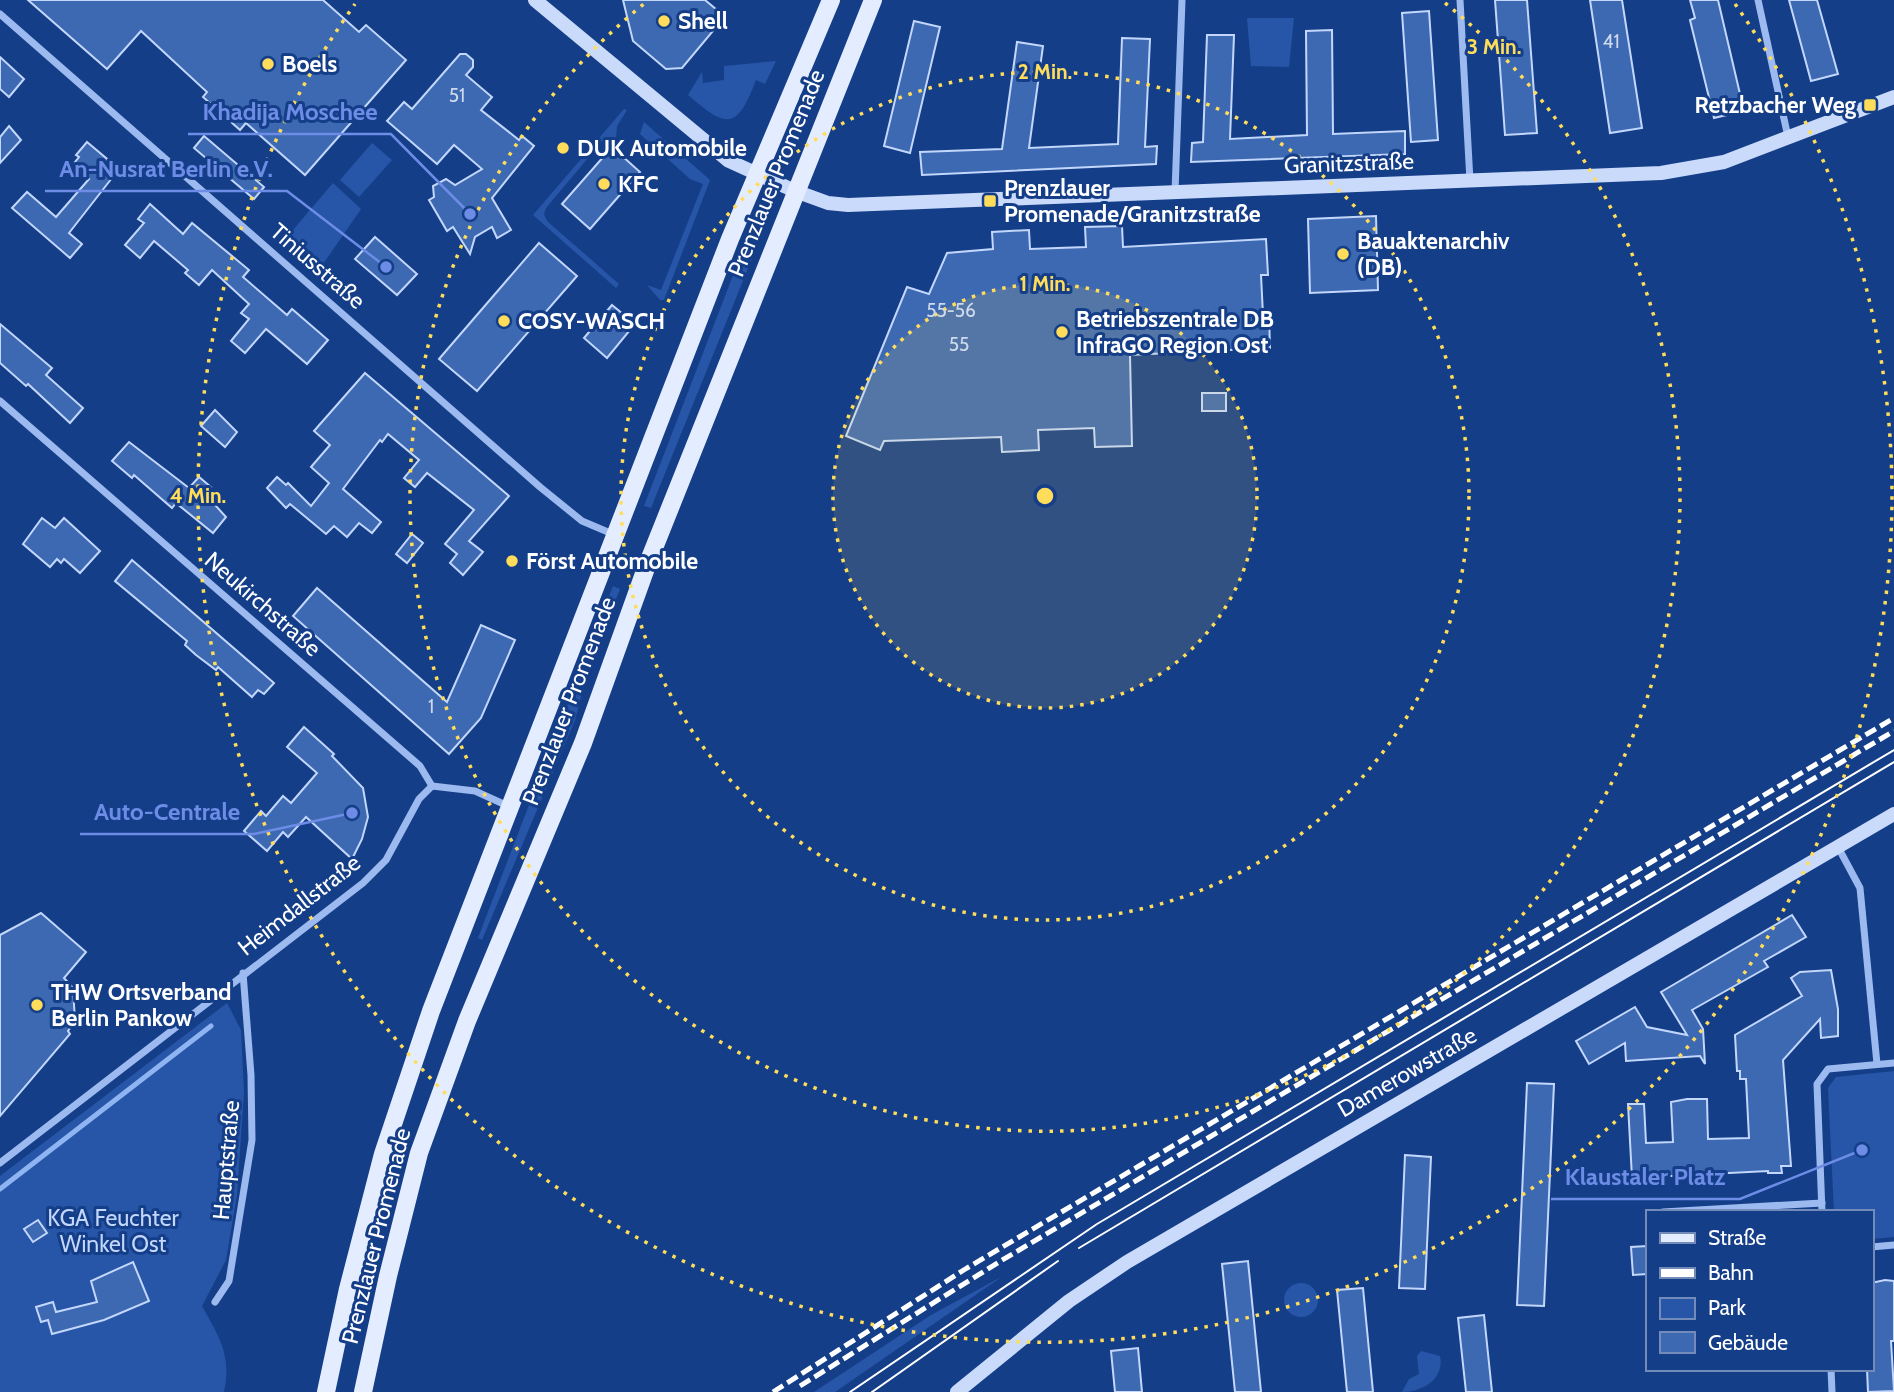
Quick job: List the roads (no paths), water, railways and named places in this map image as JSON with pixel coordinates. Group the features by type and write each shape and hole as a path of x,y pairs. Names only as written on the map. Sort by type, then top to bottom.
{"main road":[{"name":"Granitzstraße","path":"535,0 729,160 795,191 828,203 848,205 1661,173 1724,162 1894,97"},
{"name":"Prenzlauer Promenade","path":"326,1392 348,1289 383,1154 431,1011 730,239 831,0"},
{"name":"Prenzlauer Promenade","path":"363,1392 388,1276 419,1153 467,1021 583,743 646,568 868,1"},
{"name":"Damerowstraße","path":"957,1392 1069,1301 1127,1262 1894,814"}],"street":[{"path":"1175,194 1182,0"},
{"path":"1460,0 1470,182"},
{"path":"1758,0 1788,138"},
{"name":"Tiniusstraße","path":"0,14 582,522 617,535"},
{"name":"Neukirchstraße","path":"0,401 420,766 432,786"},
{"path":"432,786 475,791 511,807"},
{"name":"Heimdallstraße","path":"0,1163 363,883 386,860 419,799 432,786"},
{"path":"1838,846 1860,888 1877,1064"},
{"name":"Hauptstraße","path":"215,1303 229,1282 235,1257 252,1140 251,1075 243,974"},
{"path":"1742,1210 1822,1208 1817,1084 1821,1075 1828,1069 1894,1063"},
{"path":"1873,1247 1894,1245"},
{"path":"1831,1371 1832,1392"}],"waterway":[{"path":"0,1189 211,1026"}],"tram line":[{"path":"850,1392 1097,1224 1894,750"},
{"path":"1079,1248 1894,762"},
{"path":"872,1392 1058,1261"}],"railway":[{"path":"773,1392 967,1268 1894,718"},
{"path":"800,1386 999,1262 1894,731"}],"place":[{"name":"Shell","path":"664,21"},
{"name":"Boels","path":"268,64"},
{"name":"Retzbacher Weg","path":"1870,105"},
{"name":"DUK Automobile","path":"563,148"},
{"name":"KFC","path":"604,184"},
{"name":"Prenzlauer Promenade/Granitzstraße","path":"990,201"},
{"name":"Khadija Moschee","path":"470,214"},
{"name":"Bauaktenarchiv (DB)","path":"1343,254"},
{"name":"An-Nusrat Berlin e.V.","path":"386,267"},
{"name":"COSY-WASCH","path":"504,321"},
{"name":"Betriebszentrale DB InfraGO Region Ost","path":"1062,332"},
{"name":"Först Automobile","path":"512,561"},
{"name":"Auto-Centrale","path":"352,813"},
{"name":"THW Ortsverband Berlin Pankow","path":"37,1005"},
{"name":"Klaustaler Platz","path":"1862,1150"}],"park label":[{"name":"KGA Feuchter Winkel Ost","path":"113,1231"}]}
